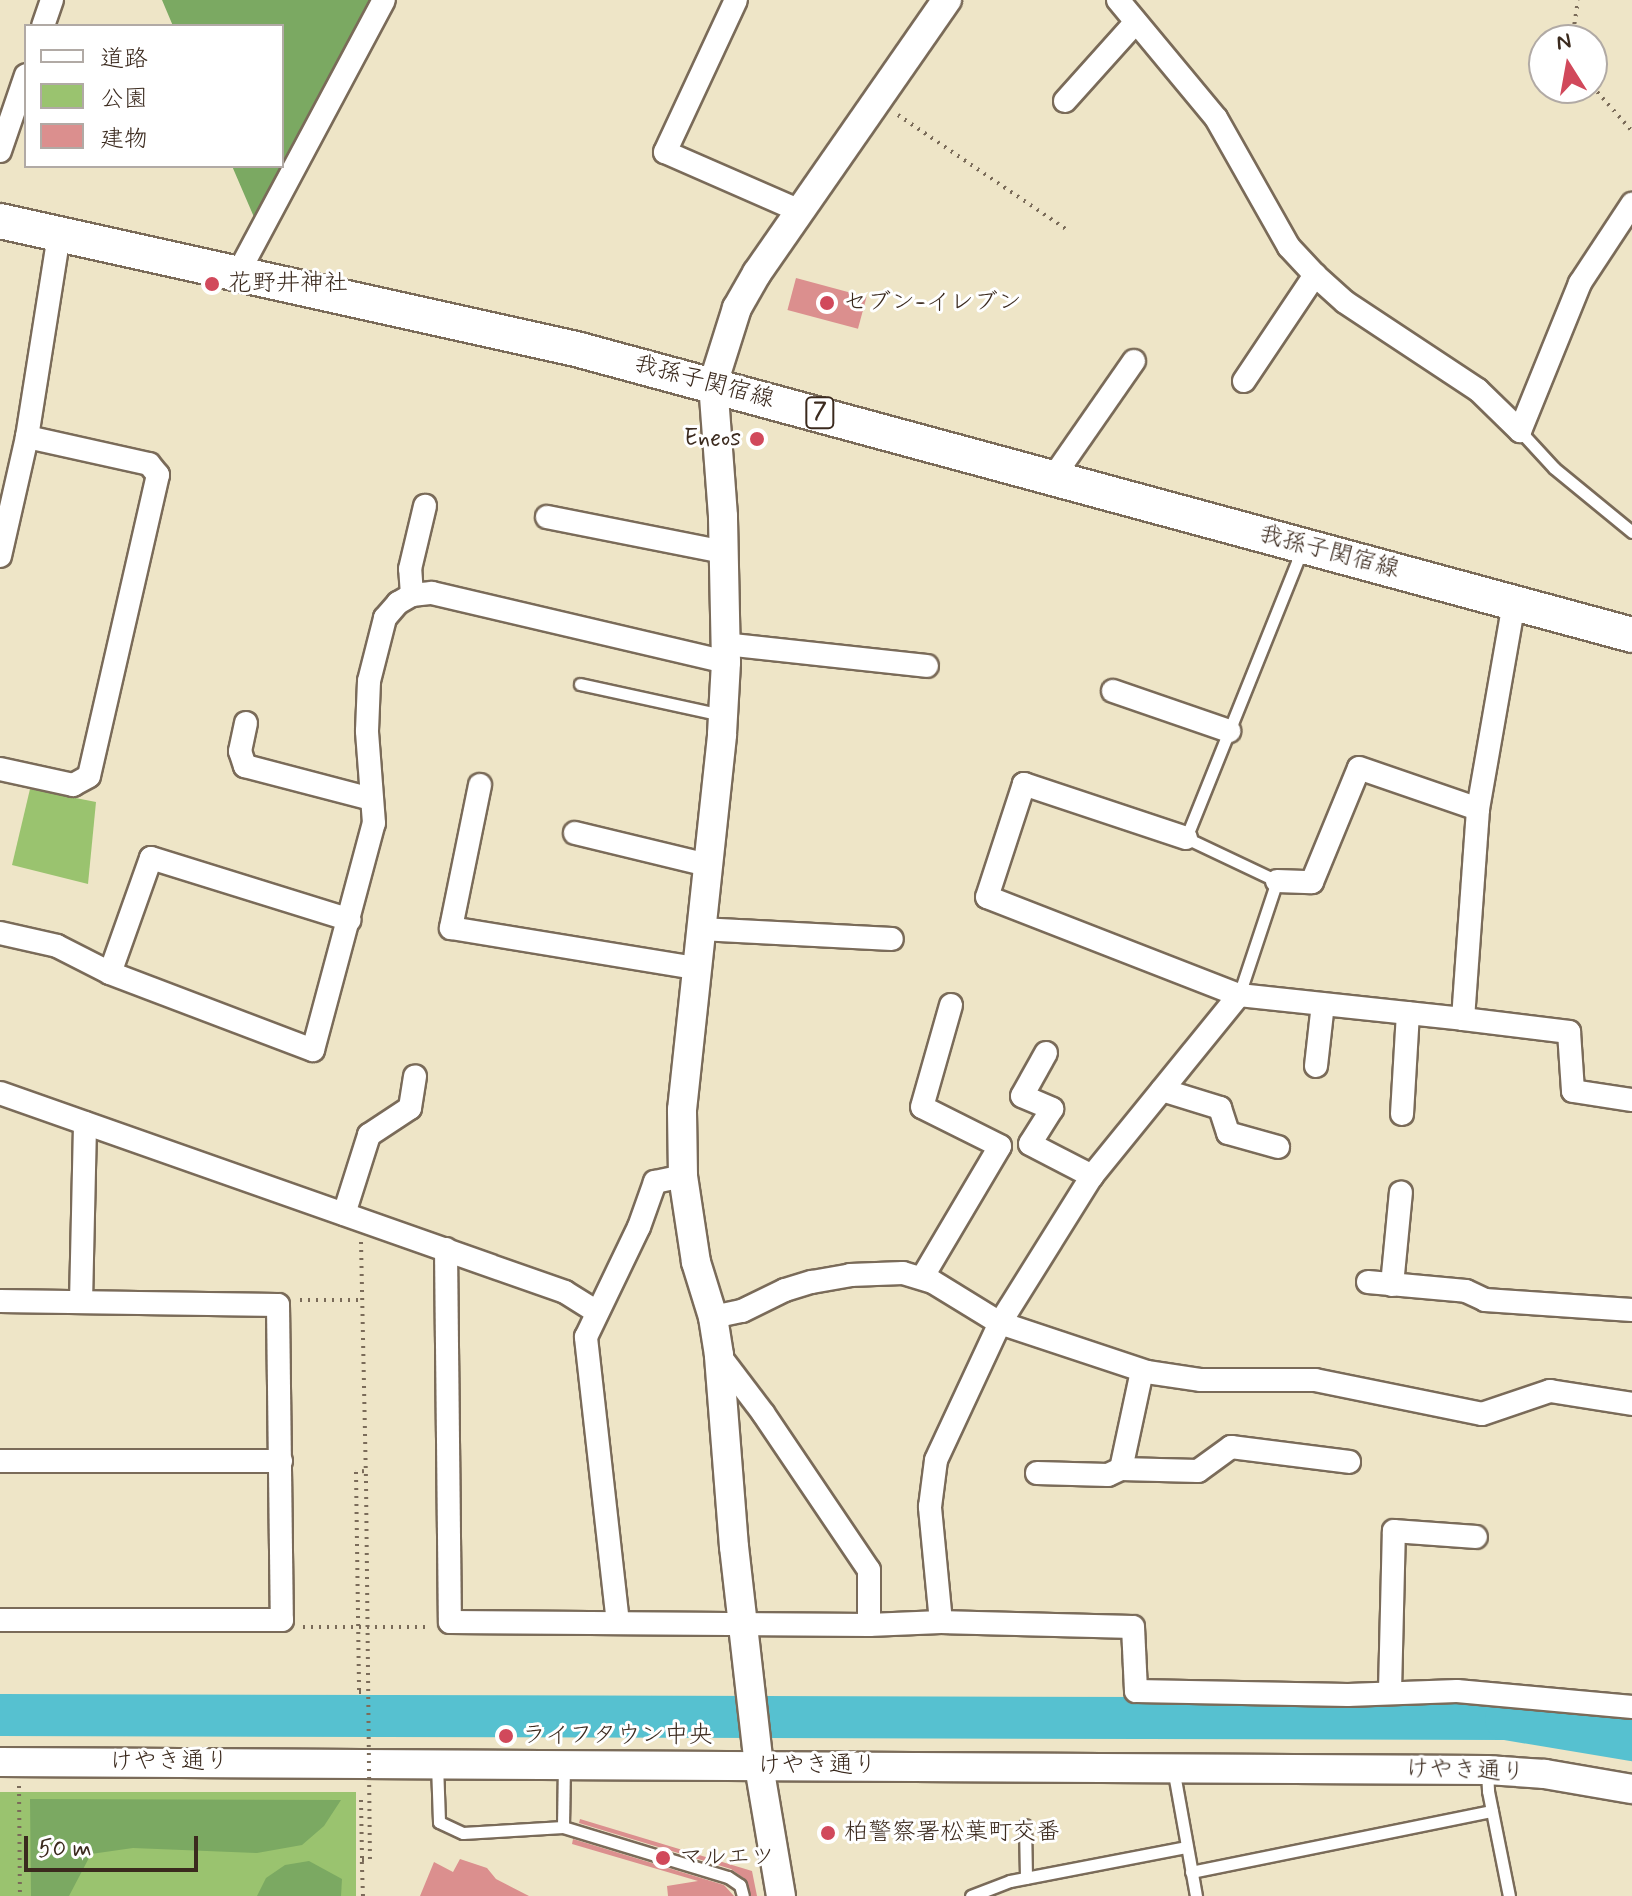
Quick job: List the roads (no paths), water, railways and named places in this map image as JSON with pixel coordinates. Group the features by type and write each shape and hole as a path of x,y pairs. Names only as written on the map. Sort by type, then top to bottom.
{"main road":[{"name":"我孫子関宿線","path":"0,221 576,349 1632,635"}],"street":[{"path":"44,24 52,0"},
{"path":"241,275 243,264 384,0"},
{"path":"736,0 665,152 800,211"},
{"path":"781,1896 759,1766 734,1547 719,1355 713,1317 696,1262 683,1176 682,1110 723,715 726,653 724,552 713,384 737,308 800,211 947,0"},
{"path":"1118,0 1216,118 1289,247 1315,275 1345,302 1478,390 1520,431 1580,283 1632,204"},
{"path":"1065,101 1136,22"},
{"path":"0,151 24,81"},
{"path":"0,556 3,531 27,437 59,234"},
{"path":"1244,381 1315,275"},
{"path":"1054,476 1134,361"},
{"path":"0,769 73,785 89,776 158,475 149,464 27,437"},
{"path":"412,595 410,569 425,506"},
{"path":"547,517 724,552"},
{"path":"0,933 57,946 110,973 313,1050 374,823 369,681 385,618 398,603 412,595 432,593 726,653 927,666"},
{"path":"1463,1019 1478,809 1514,603"},
{"path":"1113,691 1229,731"},
{"path":"246,723 240,751 245,766 372,799"},
{"path":"1277,881 1312,882 1359,768 1478,809"},
{"path":"1186,838 1024,784 987,897 1239,995 1569,1032 1573,1091 1632,1100"},
{"path":"480,785 451,928 696,968"},
{"path":"575,833 707,865"},
{"path":"110,973 151,858 350,920"},
{"path":"700,929 892,939"},
{"path":"941,1622 930,1507 936,1460 1000,1323 1092,1176 1239,995"},
{"path":"1316,1066 1323,1004"},
{"path":"922,1278 1000,1146 922,1107 951,1005"},
{"path":"1402,1114 1408,1013"},
{"path":"1046,1053 1022,1096 1052,1109 1030,1144 1092,1176"},
{"path":"352,1216 369,1135 410,1108 415,1076"},
{"path":"1162,1090 1220,1108 1228,1133 1278,1147"},
{"path":"0,1093 565,1292 597,1312"},
{"path":"81,1302 85,1123"},
{"path":"618,1623 586,1337 639,1227 655,1182 683,1176"},
{"path":"1392,1285 1401,1192"},
{"path":"446,1249 450,1622 744,1625 941,1622 1133,1627 1136,1691 1348,1695 1390,1691 1457,1691 1632,1707"},
{"path":"713,1317 742,1311 785,1290 850,1275 903,1273 933,1282 1000,1323 1142,1371 1201,1380 1315,1380 1482,1414 1550,1391 1632,1404"},
{"path":"1368,1282 1466,1291 1485,1300 1632,1310"},
{"path":"0,1301 278,1305 282,1620 0,1620"},
{"path":"719,1355 763,1413 869,1570 869,1625"},
{"path":"1121,1469 1142,1371"},
{"path":"1037,1473 1108,1475 1121,1469 1198,1471 1231,1447 1349,1462"},
{"path":"0,1461 281,1461"},
{"path":"1390,1691 1394,1531 1476,1537"},
{"name":"けやき通り","path":"0,1762 1487,1770 1558,1776 1632,1789"}],"lane":[{"path":"1520,431 1554,468 1632,532"},
{"path":"1239,995 1277,881 1186,838 1304,545"},
{"path":"580,684 723,715"},
{"path":"437,1764 436,1816 439,1822 463,1833 563,1827 728,1877 740,1885 743,1896"},
{"path":"563,1827 564,1764"},
{"path":"1172,1768 1196,1896"},
{"path":"1487,1770 1509,1896"},
{"path":"1191,1872 1492,1811"},
{"path":"1025,1825 1026,1878"},
{"path":"971,1896 1026,1878 1187,1847"}],"waterway":[{"path":"0,1715 1506,1719 1632,1740"}],"place":[{"name":"花野井神社","path":"212,284"},
{"name":"セブン-イレブン","path":"827,303"},
{"name":"Eneos","path":"757,439"},
{"name":"ライフタウン中央","path":"506,1736"},
{"name":"柏警察署松葉町交番","path":"828,1833"},
{"name":"マルエツ","path":"663,1858"}]}
